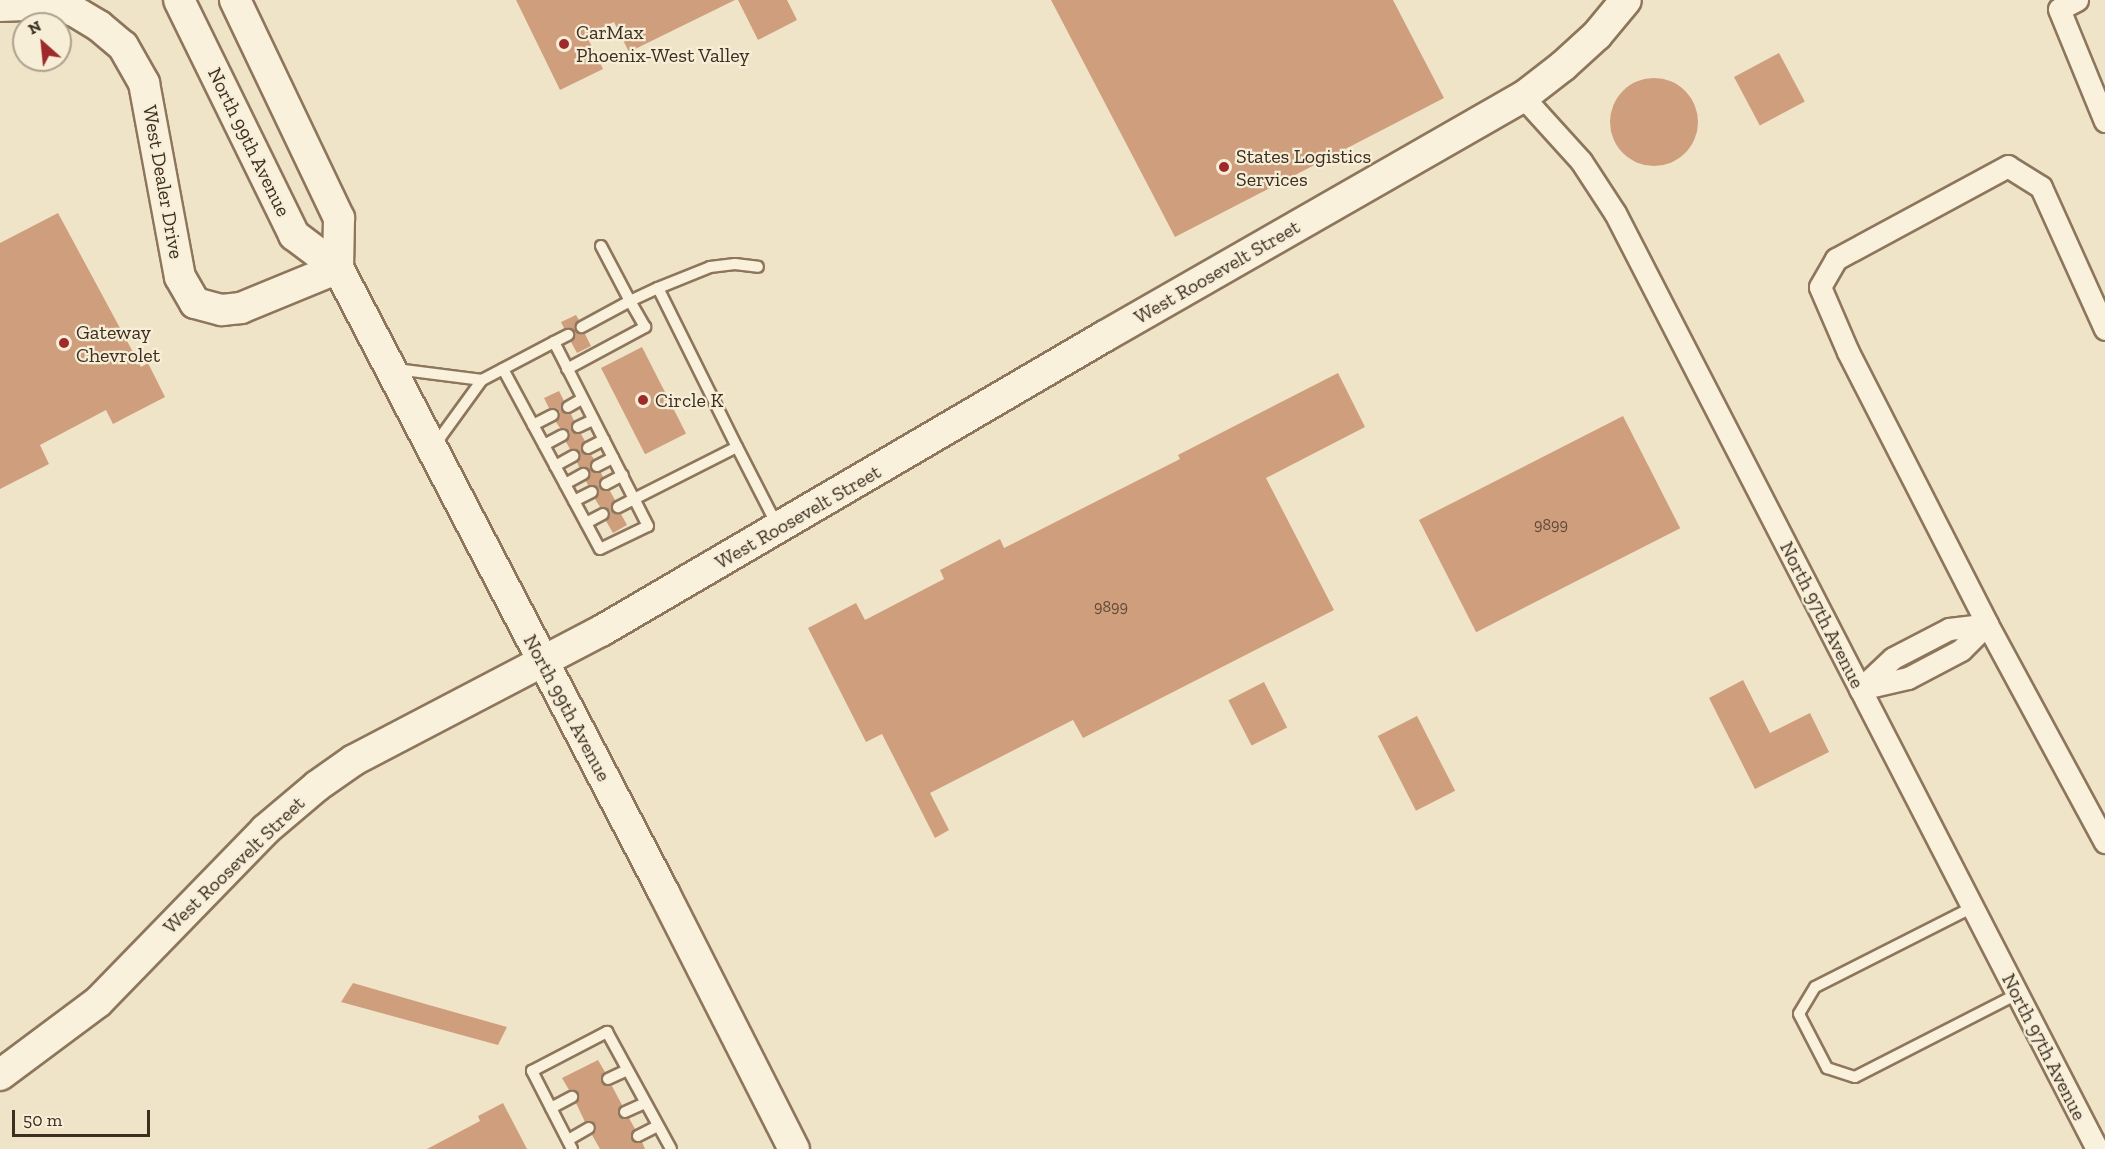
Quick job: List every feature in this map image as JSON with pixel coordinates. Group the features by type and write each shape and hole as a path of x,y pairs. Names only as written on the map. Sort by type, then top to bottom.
{"street":[{"name":"North 99th Avenue","path":"179,0 294,235 338,268 794,1149"},
{"name":"North 99th Avenue","path":"235,0 339,218 338,268"},
{"name":"West Roosevelt Street","path":"0,1075 98,1002 265,830 317,786 354,760 601,631 1105,336 1523,97 1563,66 1597,35 1626,0"},
{"name":"West Dealer Drive","path":"0,6 50,4 74,11 99,26 123,46 144,83 180,277 195,303 222,310 241,308 338,268"},
{"path":"2068,5 2105,121"},
{"name":"North 97th Avenue","path":"1523,97 1581,161 1615,213 2097,1149"},
{"path":"2105,329 2042,187 2008,166 1836,259 1820,287 1848,352 1987,624 2105,843"},
{"path":"1860,689 1893,658 1949,629 1987,624"}],"lane":[{"path":"567,369 645,327 601,246"},
{"path":"582,327 630,301 710,267 735,264 758,267"},
{"path":"658,288 779,528"},
{"path":"432,449 482,380 568,335"},
{"path":"503,369 600,549 648,526 554,342"},
{"path":"390,368 482,380"},
{"path":"568,407 582,399"},
{"path":"533,425 553,415"},
{"path":"578,428 593,420"},
{"path":"544,445 563,435"},
{"path":"588,448 604,440"},
{"path":"618,507 737,447"},
{"path":"555,466 573,456"},
{"path":"597,466 614,458"},
{"path":"565,484 582,474"},
{"path":"606,484 623,475"},
{"path":"574,501 592,492"},
{"path":"586,523 603,514"},
{"path":"1973,907 1815,987 1799,1014 1827,1068 1855,1077 2017,994"},
{"path":"589,1128 570,1144 532,1071 607,1032 672,1149"},
{"path":"608,1079 627,1070"},
{"path":"551,1108 572,1097"},
{"path":"625,1112 645,1103"},
{"path":"638,1136 658,1126"}],"building":[{"name":"CarMax Phoenix-West Valley","path":"516,0 735,0 629,52 614,22 586,35 603,69 560,90"},
{"name":"CarMax Phoenix-West Valley","path":"738,0 787,0 797,20 758,40"},
{"name":"States Logistics Services","path":"1051,0 1393,0 1444,98 1175,237"},
{"path":"1779,53 1805,102 1760,126 1734,77"},
{"path":"1654,78 1671,81 1685,91 1695,105 1698,122 1695,139 1685,153 1671,163 1654,166 1637,163 1623,153 1613,139 1610,122 1613,105 1623,91 1637,81"},
{"name":"Gateway Chevrolet","path":"58,213 141,367 148,363 165,397 113,424 106,410 40,445 49,464 0,489 0,243"},
{"path":"576,315 579,320 575,330 579,334 585,334 591,346 577,353 571,342 575,332 572,328 564,328 561,322"},
{"name":"Circle K","path":"642,347 686,433 645,454 601,368"},
{"path":"1338,373 1365,427 1266,478 1334,610 1083,738 1073,720 930,793 949,830 935,838 882,734 866,742 808,628 856,603 865,620 944,579 940,570 1000,539 1004,548 1180,459 1178,455"},
{"path":"559,391 564,401 561,410 571,414 574,421 571,426 572,431 581,434 585,441 581,447 582,452 591,455 594,459 590,465 591,470 601,473 603,477 599,487 603,491 610,491 615,500 611,510 614,514 621,514 627,525 613,533 606,521 610,511 606,507 600,507 595,499 599,493 598,488 588,485 586,481 590,477 590,471 586,467 579,467 577,462 580,453 570,449 566,442 570,432 566,428 560,428 556,422 560,412 557,408 549,408 544,398"},
{"path":"1623,416 1680,528 1476,632 1419,520"},
{"path":"1743,680 1770,733 1810,713 1829,752 1755,789 1709,698"},
{"path":"1264,682 1287,727 1252,746 1228,700"},
{"path":"1417,716 1455,791 1416,811 1378,736"},
{"path":"353,983 507,1027 498,1045 341,1002"},
{"path":"598,1060 605,1072 601,1078 602,1083 612,1086 622,1105 618,1116 624,1119 629,1118 635,1129 631,1135 632,1140 637,1143 642,1142 645,1149 600,1149 592,1135 596,1131 596,1125 592,1121 585,1122 576,1103 579,1098 578,1093 569,1090 562,1078"},
{"path":"503,1103 527,1149 427,1149 480,1121 478,1116"}],"place":[{"name":"CarMax Phoenix-West Valley","path":"564,44"},
{"name":"States Logistics Services","path":"1224,167"},
{"name":"Gateway Chevrolet","path":"64,343"},
{"name":"Circle K","path":"643,400"}]}
